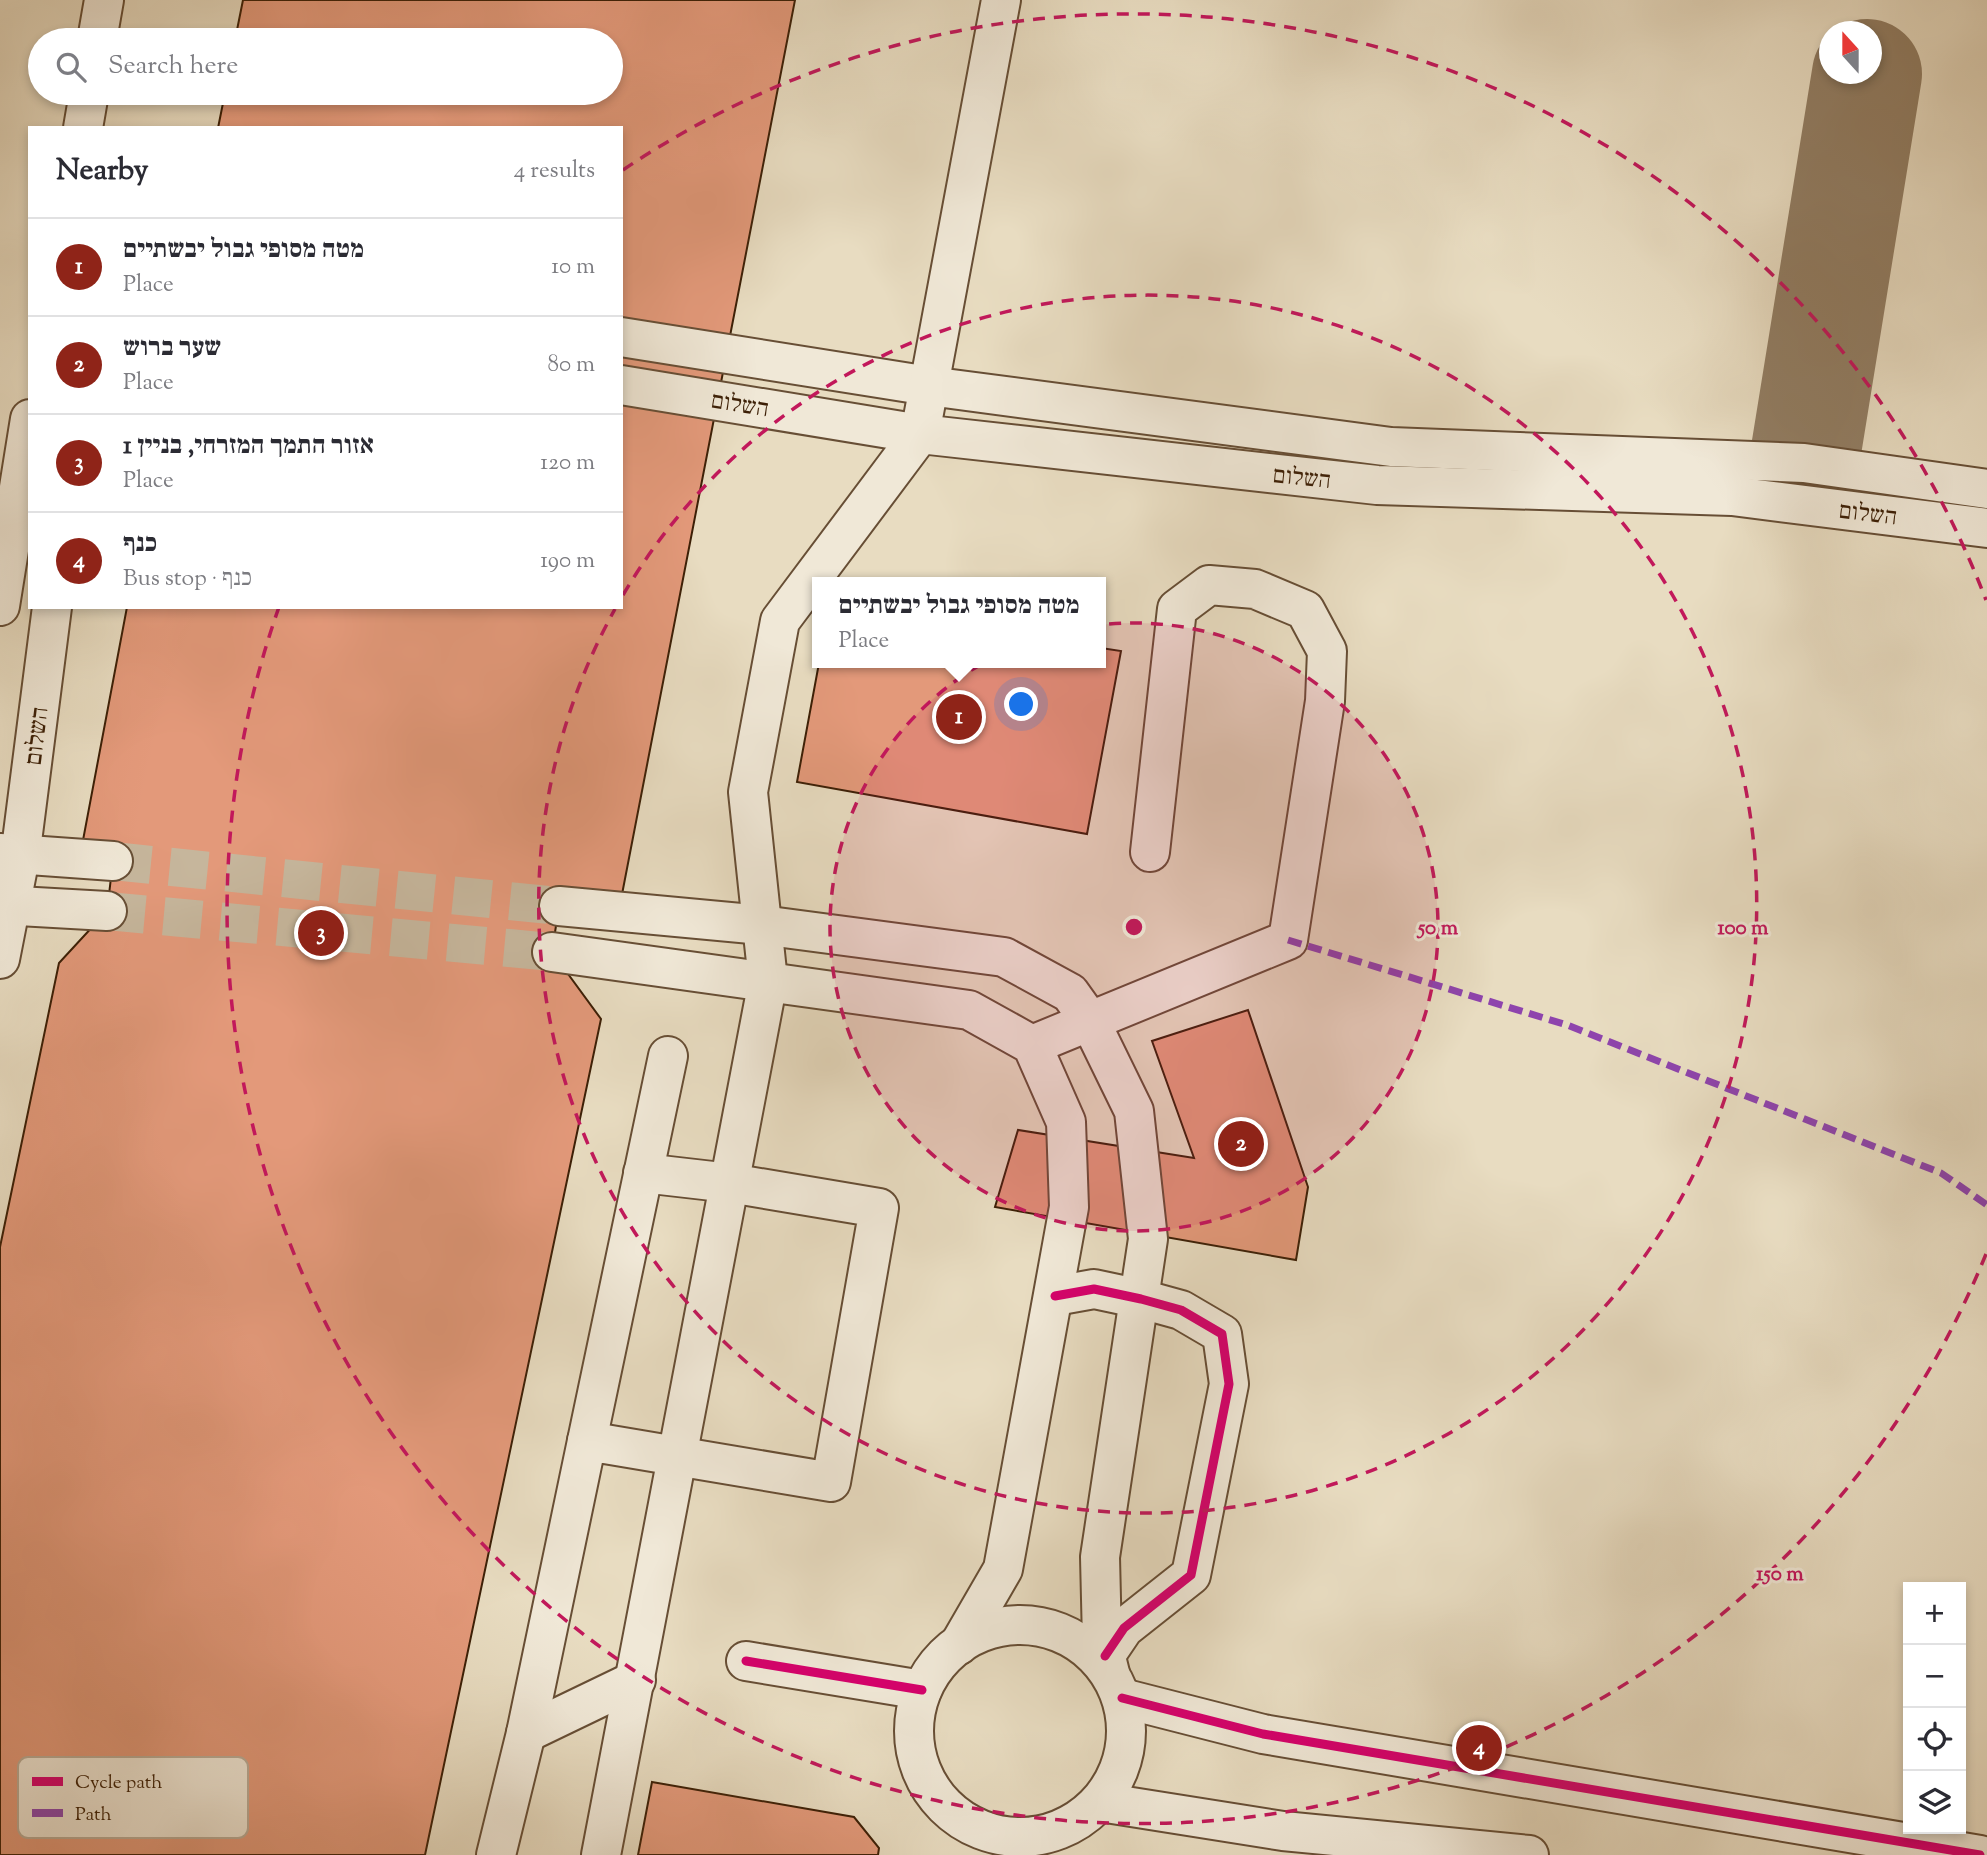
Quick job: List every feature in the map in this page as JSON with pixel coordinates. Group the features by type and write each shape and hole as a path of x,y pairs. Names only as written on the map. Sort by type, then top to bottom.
{"street":[{"path":"99,28 104,0"},
{"path":"813,577 920,434 1001,0"},
{"path":"83,126 87,105"},
{"path":"623,337 929,386 1391,447 1804,463 1987,489"},
{"name":"השלום","path":"623,386 920,434 1377,485 1732,496 1987,528"},
{"path":"0,606 28,431"},
{"path":"601,1855 768,981 748,792 780,621 812,578"},
{"path":"1032,1045 1287,940 1325,701 1326,651 1305,610 1255,589 1209,585 1177,609 1150,852"},
{"name":"השלום","path":"0,959 10,855 52,609"},
{"path":"10,855 113,861"},
{"path":"5,905 107,911"},
{"path":"559,906 762,925 1004,957 1070,993 1090,1021 1134,1111 1148,1239 1100,1557 1112,1676 1127,1734 1119,1771 1074,1827"},
{"path":"552,951 969,1010 1032,1045 1066,1122 1069,1207 1055,1297 1003,1569 959,1645"},
{"path":"496,1855 526,1733 668,1056"},
{"path":"587,1441 831,1482 879,1208 730,1182 643,1173"},
{"path":"1055,1297 1094,1289 1141,1299 1181,1310 1222,1334 1229,1384 1191,1575 1124,1628 1112,1676"},
{"path":"1529,1855 1283,1831 1074,1827 1044,1835 1016,1838 988,1833 963,1838 923,1774 915,1746 915,1718 922,1690 937,1665 959,1645 984,1632 1012,1625 1041,1627 1068,1636 1091,1652 1112,1676 1264,1734 1980,1855"},
{"path":"746,1661 922,1690"},
{"path":"526,1733 636,1680"}],"building":[{"path":"243,0 795,0 618,915 559,906 552,952 601,1019 425,1855 0,1855 0,1247 59,963 107,911 113,861 77,872 127,609 623,609 623,126 218,126 223,105 623,105 623,28 237,28"},
{"path":"1106,649 1121,651 1087,834 797,782 818,668 1106,668"},
{"path":"1248,1010 1308,1187 1296,1260 995,1207 1018,1130 1194,1158 1152,1041"},
{"path":"652,1782 854,1817 879,1848 878,1855 638,1855"}],"taxiway":[{"path":"1804,463 1865,84"}],"tunnel":[{"path":"113,861 559,906"},
{"path":"107,911 552,952"}],"marked path":[{"path":"1288,940 1567,1025 1941,1173 1987,1205"}],"cycle path":[{"path":"1055,1296 1094,1289 1181,1310 1222,1334 1229,1384 1191,1575 1124,1628 1105,1656"},
{"path":"746,1661 922,1690"},
{"path":"1122,1698 1263,1734 1980,1855"}],"place":[{"name":"מטה מסופי גבול יבשתיים","path":"959,717"},
{"name":"אזור התמך המזרחי, בניין 1","path":"321,933"},
{"name":"שער ברוש","path":"1241,1144"},
{"name":"כנף","path":"1479,1748"}]}
